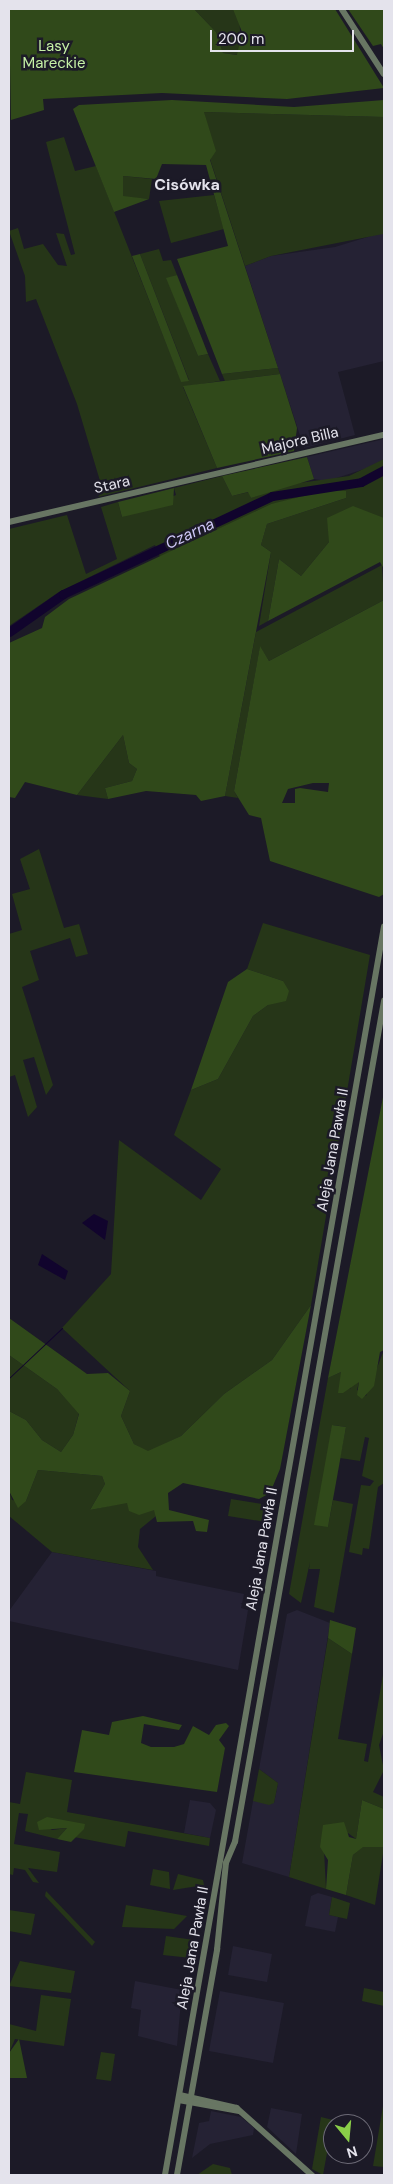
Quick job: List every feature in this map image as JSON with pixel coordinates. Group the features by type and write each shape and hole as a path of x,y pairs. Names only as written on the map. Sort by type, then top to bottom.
{"main road":[{"path":"342,9 384,74"},
{"name":"Majora Billa","path":"221,472 384,435"},
{"name":"Stara","path":"9,522 221,472"},
{"name":"Aleja Jana Pawła II","path":"166,2175 384,927"},
{"name":"Aleja Jana Pawła II","path":"177,2175 217,1950 226,1862 236,1842 384,1001"},
{"path":"179,2097 228,2104 241,2112 312,2175"}],"shaded area":[{"path":"384,232 384,361 338,372 355,435 304,448 245,266 271,256 335,247"},
{"path":"384,439 384,459 374,466 327,481 314,479 307,457"},
{"path":"94,1214 108,1221 105,1240 82,1223"},
{"path":"42,1254 68,1271 65,1280 38,1265"},
{"path":"52,1552 156,1571 156,1576 244,1594 241,1608 248,1610 238,1670 9,1621 9,1611"},
{"path":"297,1610 330,1623 289,1877 242,1863 253,1801 274,1803 278,1783 259,1769 287,1614"},
{"path":"190,1800 210,1803 216,1810 210,1838 184,1833"},
{"path":"318,1893 332,1897 329,1915 338,1917 335,1932 305,1926 311,1896"},
{"path":"233,1946 272,1954 267,1982 228,1975"},
{"path":"135,1981 182,1990 177,2046 138,2036 141,2010 131,2008"},
{"path":"220,1991 284,2003 273,2063 209,2051"},
{"path":"271,2108 302,2114 296,2154 267,2127"},
{"path":"211,2111 241,2117 254,2128 253,2135 210,2144 192,2158 199,2123 209,2121"}],"green space":[{"name":"Lasy Mareckie","path":"9,9 194,9 216,32 223,53 237,55 242,32 233,9 335,9 384,88 287,99 162,93 43,99 44,110 11,120"},
{"path":"194,9 233,9 239,15 241,45 238,55 223,53 216,32"},
{"path":"348,9 384,9 384,49 381,44 373,46"},
{"path":"172,100 294,107 384,100 384,117 204,112 216,151 210,160 278,368 222,374 177,259 228,246 206,165 162,164 156,179 123,176 123,196 149,199 114,212 73,109 79,105"},
{"path":"204,112 384,117 383,234 271,256 245,266 210,159"},
{"path":"64,137 75,171 96,166 181,381 189,380 140,254 159,249 163,261 171,260 177,275 167,279 198,356 208,354 220,381 183,387 217,468 98,497 103,491 77,404 36,299 26,302 25,276 9,231 18,228 24,249 43,244 58,265 67,266 56,233 64,234 71,255 75,254 46,142"},
{"path":"123,176 152,179 149,199 122,197"},
{"path":"214,195 224,229 171,243 159,201"},
{"path":"140,254 189,381 181,382 132,256"},
{"path":"177,275 208,354 198,356 166,278"},
{"path":"278,368 280,374 225,381 222,374"},
{"path":"280,374 297,428 294,451 217,468 183,386"},
{"path":"307,457 314,479 251,498 248,492 232,496 222,476"},
{"path":"384,459 384,518 329,542 301,576 279,559 268,621 259,626 271,552 261,545 267,524 346,498 271,504 160,557 155,545 59,592 9,626 9,529 67,515 86,574 117,559 101,507 118,502 122,517 176,495 174,488 222,476 232,496 249,492 251,498 285,485 349,476"},
{"path":"174,488 173,505 122,517 118,502"},
{"path":"324,491 346,491 346,498 267,524 261,545 271,552 225,796 201,801 196,795 146,791 108,799 105,788 132,781 137,769 129,763 123,735 77,795 25,782 15,798 9,797 9,643 42,628 45,617 69,599 271,504"},
{"path":"353,506 384,518 384,569 380,562 268,621 279,559 301,576 329,542 327,518"},
{"path":"382,565 384,600 269,661 260,647 234,791 238,798 225,796 256,632"},
{"path":"384,600 384,894 379,897 270,861 261,818 249,815 234,791 260,646 269,661","holes":["313,783 329,783 328,792 295,789 295,803 282,803 288,789"]},
{"path":"123,735 129,763 137,769 132,781 105,788 108,799 77,795"},
{"path":"39,849 64,928 79,924 88,954 76,957 70,938 30,951 39,980 22,987 53,1085 46,1095 34,1057 23,1060 37,1107 28,1117 15,1075 9,1077 9,934 22,930 12,894 30,889 20,859"},
{"path":"263,923 370,955 311,1305 272,1360 224,1394 181,1436 148,1452 134,1444 121,1416 130,1391 62,1328 111,1274 119,1140 201,1200 221,1169 174,1135 191,1090 218,1079 253,1016 268,1005 283,981 247,969"},
{"path":"247,969 283,981 289,991 286,1001 268,1005 253,1016 218,1079 191,1090 228,982"},
{"path":"384,1092 384,1350 380,1352 374,1386 362,1399 357,1395 359,1382 343,1393 338,1393 341,1372 328,1378"},
{"path":"311,1305 280,1469 270,1493 259,1499 183,1483 168,1493 169,1510 209,1520 207,1532 196,1531 193,1521 157,1522 154,1510 139,1515 129,1511 127,1503 90,1510 105,1484 102,1476 38,1470 26,1501 18,1508 9,1491 9,1411 26,1420 42,1440 61,1452 73,1435 79,1414 57,1389 9,1355 9,1318 87,1374 108,1373 130,1391 121,1416 134,1444 148,1451 181,1436 224,1394 272,1360"},
{"path":"384,1350 384,1483 378,1487 369,1549 363,1548 362,1555 349,1552 361,1485 370,1486 374,1481 362,1476 369,1438 365,1437 360,1461 340,1458 346,1427 333,1425 328,1527 333,1500 353,1504 334,1613 314,1607 320,1569 309,1569 310,1562 301,1603 289,1594 328,1378 341,1372 350,1389 354,1381 359,1382 357,1390 366,1396"},
{"path":"9,1355 57,1389 79,1413 73,1435 61,1452 42,1440 26,1420 9,1411"},
{"path":"332,1425 346,1427 328,1527 314,1525"},
{"path":"38,1470 102,1476 105,1484 90,1510 127,1502 155,1509 156,1516 140,1529 138,1547 153,1570 52,1552 9,1516 9,1491 12,1500 26,1501"},
{"path":"231,1499 269,1505 266,1522 228,1516"},
{"path":"330,1620 356,1628 352,1654 328,1638"},
{"path":"328,1638 352,1654 338,1739 367,1744 364,1761 368,1762 384,1669 384,1731 379,1745 384,1770 373,1792 384,1797 384,1809 362,1800 356,1839 348,1833 324,1850 326,1889 289,1877"},
{"path":"143,1716 182,1725 179,1730 144,1724 141,1743 151,1747 174,1747 184,1744 193,1726 209,1735 216,1725 226,1723 229,1726 219,1740 225,1748 217,1792 74,1772 82,1730 109,1735 112,1722"},
{"path":"259,1769 278,1783 274,1803 269,1805 253,1801"},
{"path":"26,1772 72,1780 67,1812 210,1838 209,1846 128,1831 125,1847 74,1837 81,1830 39,1821 52,1830 67,1828 57,1839 25,1831 28,1814 19,1813 14,1844 60,1852 57,1872 28,1868 39,1883 33,1882 25,1870 14,1868 13,1875 9,1874 9,1802 20,1804"},
{"path":"362,1800 384,1809 384,1847 363,1847 353,1855 346,1895 326,1889 328,1860 320,1847 323,1825 344,1822 349,1837 356,1839"},
{"path":"47,1817 85,1824 84,1829 71,1842 57,1839 67,1828 39,1830 37,1822"},
{"path":"362,1847 384,1847 375,1905 346,1895 353,1855"},
{"path":"153,1869 169,1872 170,1889 150,1885"},
{"path":"178,1874 203,1880 204,1885 173,1890"},
{"path":"46,1891 95,1942 92,1946 45,1896"},
{"path":"332,1897 350,1903 347,1919 329,1915"},
{"path":"126,1905 187,1916 174,1929 122,1927"},
{"path":"9,1910 35,1914 31,1935 9,1931"},
{"path":"166,1936 194,1940 191,1958 163,1955"},
{"path":"20,1961 75,1971 71,1993 9,1986"},
{"path":"364,1988 384,1992 384,2006 362,2001"},
{"path":"41,1995 71,1999 64,2046 15,2039 9,2053 9,2024 36,2031"},
{"path":"19,2039 27,2078 9,2078 9,2053"},
{"path":"101,2052 115,2054 111,2081 96,2079"},
{"path":"384,2100 384,2167 373,2166"},
{"path":"321,2117 323,2118 323,2164 325,2164 323,2175 312,2169"},
{"path":"213,2164 230,2168 232,2175 197,2175"}],"waterway":[{"name":"Czarna","path":"9,632 63,594 272,496 361,482 384,470"},
{"path":"9,1378 62,1328"}],"district":[{"name":"Cisówka","path":"187,185"}]}
